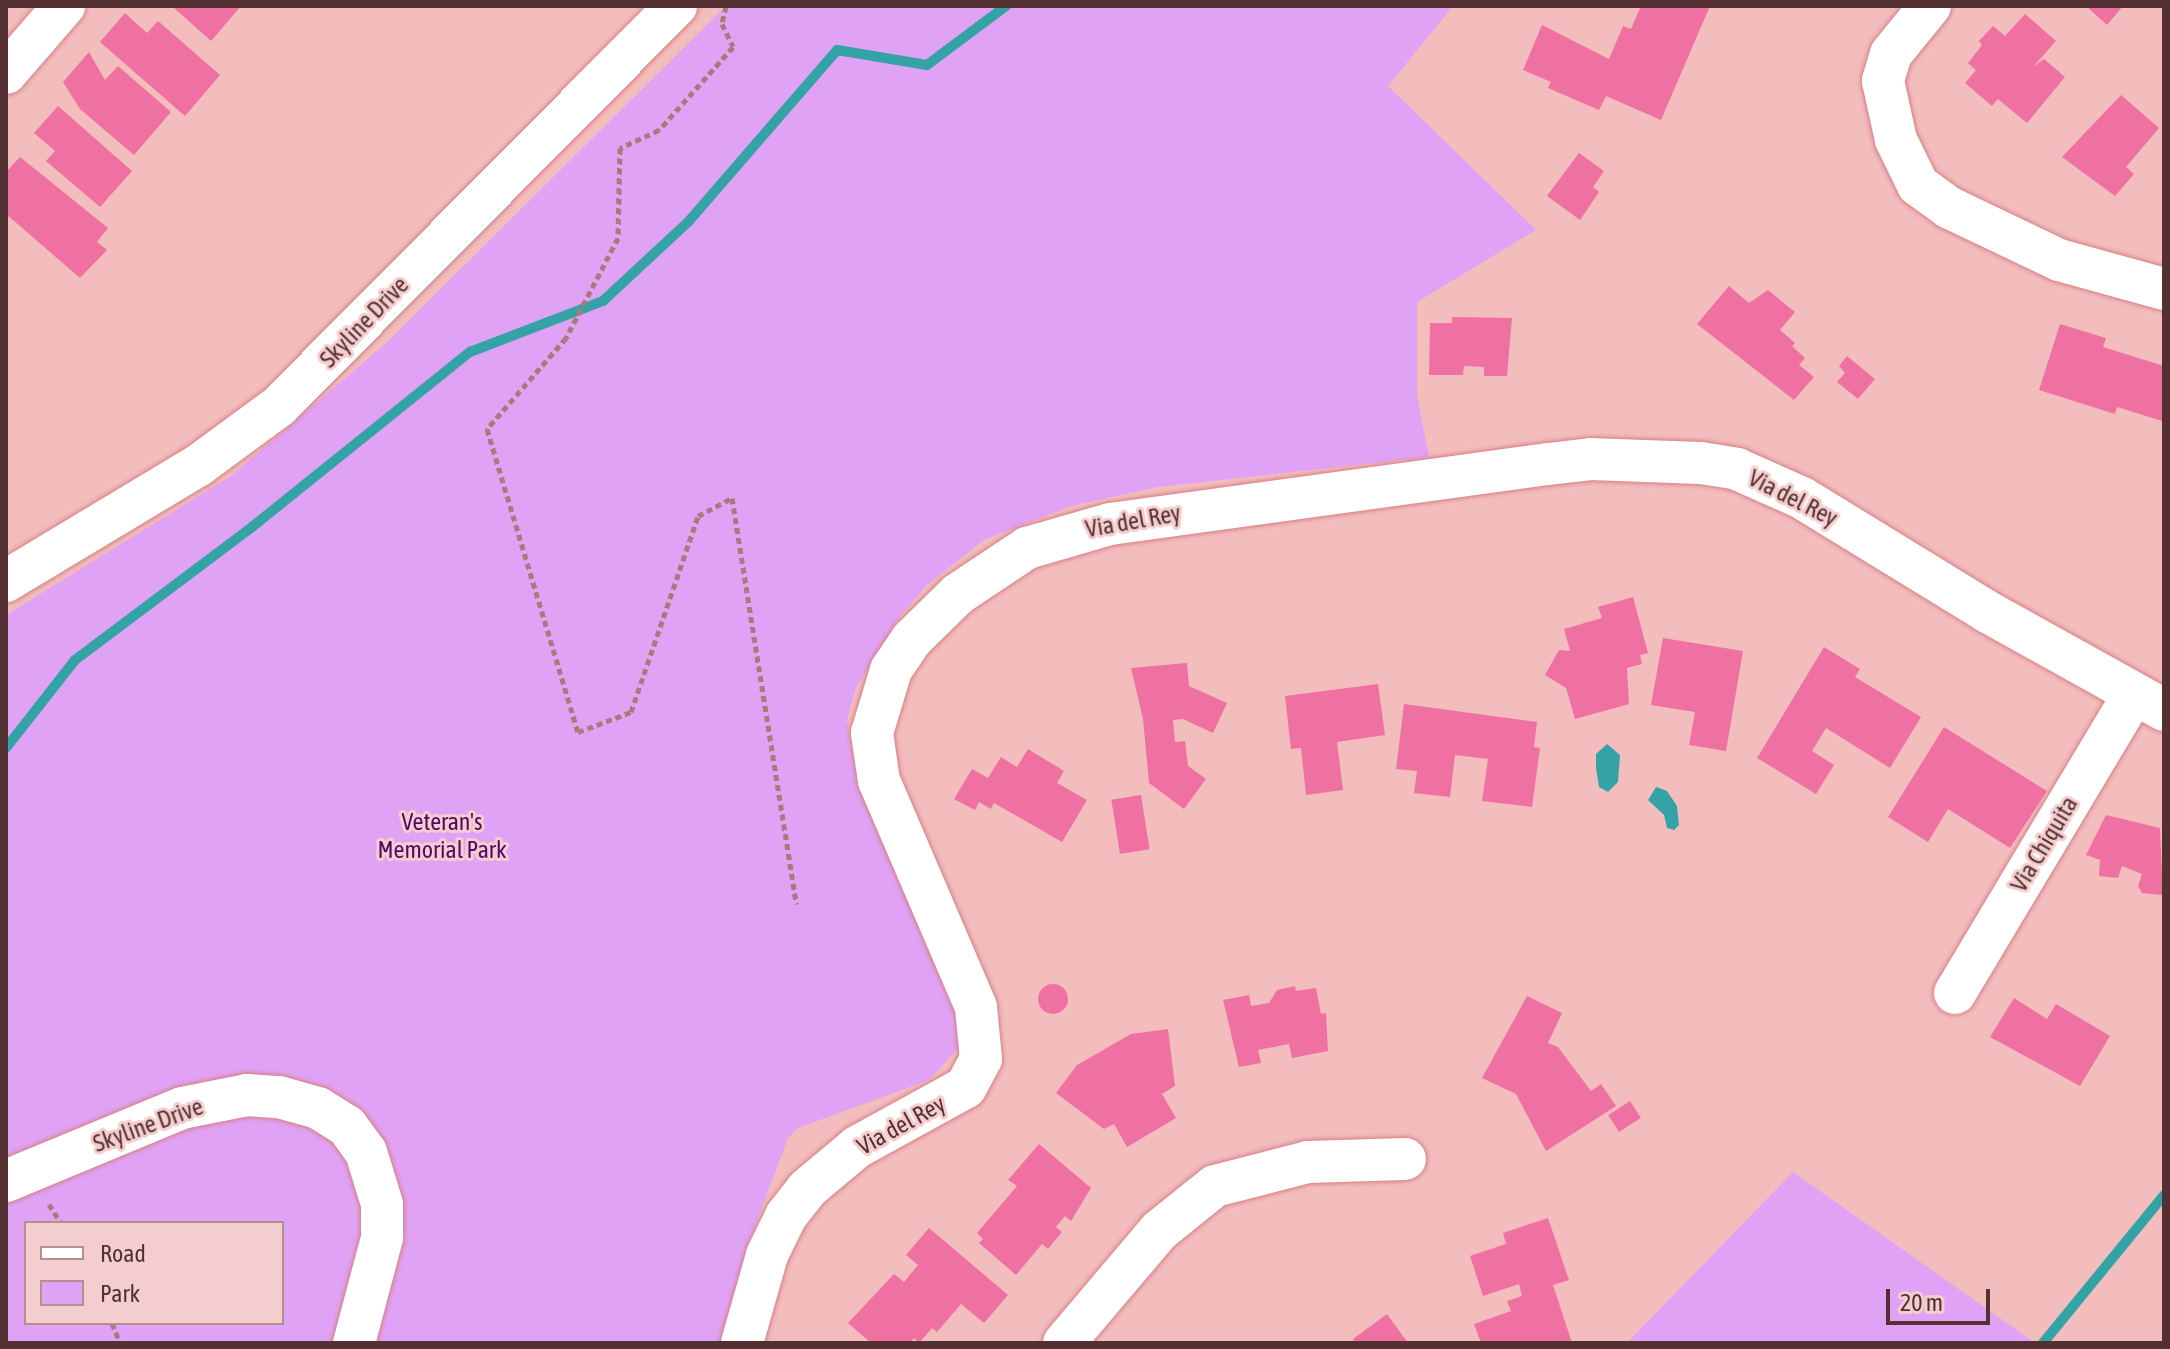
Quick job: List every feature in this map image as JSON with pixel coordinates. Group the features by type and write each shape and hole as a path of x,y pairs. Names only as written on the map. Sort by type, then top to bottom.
{"street":[{"path":"6,73 64,6"},
{"name":"Skyline Drive","path":"6,581 199,465 279,406 676,6"},
{"path":"1930,6 1891,54 1883,81 1896,140 1918,185 1950,208 2059,260 2164,289"},
{"name":"Via del Rey","path":"742,1343 767,1255 807,1189 857,1147 966,1087 981,1059 976,1007 879,781 872,733 891,670 912,639 958,594 1027,548 1110,524 1548,464 1591,459 1701,463 1737,469 1802,498 2148,703"},
{"name":"Via Chiquita","path":"1955,993 2148,703"},
{"name":"Skyline Drive","path":"6,1181 182,1108 247,1095 279,1097 318,1108 347,1126 366,1152 382,1204 382,1238 354,1343"},
{"path":"1064,1343 1160,1230 1215,1186 1260,1170 1308,1162 1405,1159"}],"path":[{"path":"726,6 722,24 733,47 659,130 620,148 618,238 566,338 487,429 578,732 631,712 698,516 732,498 796,904"}],"green space":[{"name":"Veteran's Memorial Park","path":"726,6 1453,6 1388,86 1536,230 1417,302 1417,396 1429,457 1158,487 1071,506 984,540 926,586 897,620 856,688 847,720 866,801 956,1010 959,1048 929,1080 798,1128 788,1138 748,1245 722,1343 6,1343 6,615 231,476 385,344"},
{"path":"1793,1172 2035,1343 1627,1343"}],"water":[{"path":"1607,744 1620,755 1618,782 1608,792 1599,787 1596,768 1596,754"},
{"path":"1656,787 1667,791 1677,806 1679,825 1674,830 1667,828 1664,815 1648,800"}],"building":[{"path":"172,6 241,6 211,41"},
{"path":"1641,6 1710,6 1661,120 1606,96 1599,110 1548,88 1551,82 1523,70 1542,25 1609,59 1623,26 1631,29"},
{"path":"2086,6 2123,6 2107,25"},
{"path":"125,13 147,33 158,21 220,75 185,116 100,42"},
{"path":"2025,14 2056,41 2033,67 2044,59 2065,77 2027,123 1998,99 1992,106 1965,83 1976,70 1968,63 1982,45 1979,41 1993,26 2005,36"},
{"path":"89,52 105,80 118,66 171,112 134,155 80,109 63,82"},
{"path":"2121,95 2159,128 2126,167 2134,174 2115,196 2062,157"},
{"path":"58,106 132,171 100,207 46,161 55,151 34,133"},
{"path":"1579,153 1604,171 1593,187 1599,192 1580,220 1547,196"},
{"path":"20,157 108,228 97,242 107,250 80,278 6,214 6,172"},
{"path":"1729,286 1749,303 1768,290 1795,312 1780,330 1795,343 1792,346 1805,358 1799,365 1814,377 1794,400 1697,324"},
{"path":"1452,317 1512,318 1507,376 1484,376 1484,367 1464,366 1463,375 1429,375 1430,323 1452,323"},
{"path":"2060,324 2106,338 2103,347 2164,366 2162,421 2117,407 2115,414 2039,390"},
{"path":"1847,356 1875,379 1858,399 1837,382 1845,373 1839,366"},
{"path":"1633,597 1648,653 1640,655 1642,664 1627,668 1629,704 1575,719 1566,688 1545,675 1559,650 1570,651 1564,629 1602,618 1598,607"},
{"path":"1663,638 1743,651 1726,751 1689,745 1695,712 1651,705"},
{"path":"1824,647 1860,669 1855,677 1921,717 1890,768 1826,728 1812,751 1834,765 1816,794 1757,758"},
{"path":"1187,663 1189,686 1227,703 1213,733 1183,719 1173,720 1175,742 1185,741 1188,766 1206,779 1184,809 1149,783 1143,719 1131,668"},
{"path":"1378,684 1385,735 1337,742 1343,790 1306,795 1301,748 1291,749 1285,696"},
{"path":"1404,704 1537,722 1534,747 1540,748 1532,807 1482,801 1488,759 1455,755 1450,797 1414,793 1417,771 1396,769"},
{"path":"1944,727 2047,791 2010,848 1948,809 1928,842 1888,817"},
{"path":"1028,749 1064,771 1057,783 1087,800 1062,842 994,803 991,809 979,802 975,810 954,799 972,769 988,778 1001,757 1017,767"},
{"path":"1141,795 1150,849 1120,854 1111,800"},
{"path":"2106,815 2160,828 2163,895 2142,893 2138,886 2142,874 2122,866 2118,878 2099,876 2100,860 2086,855"},
{"path":"1053,984 1064,988 1068,999 1064,1010 1053,1014 1042,1010 1038,999 1042,988"},
{"path":"1295,986 1296,991 1316,988 1321,1014 1326,1013 1328,1051 1292,1058 1289,1044 1258,1050 1261,1063 1239,1067 1223,1000 1249,995 1251,1006 1269,1003 1277,990"},
{"path":"1527,996 1562,1013 1548,1043 1558,1047 1591,1091 1601,1084 1616,1106 1546,1151 1516,1094 1482,1078"},
{"path":"2014,998 2047,1019 2056,1004 2110,1036 2080,1086 1990,1037"},
{"path":"1168,1029 1175,1086 1162,1094 1176,1118 1127,1147 1114,1124 1104,1129 1056,1093 1077,1065 1131,1034"},
{"path":"1630,1101 1641,1118 1619,1132 1608,1115"},
{"path":"1039,1144 1091,1188 1071,1221 1065,1216 1056,1227 1062,1232 1048,1249 1042,1244 1016,1275 979,1243 983,1239 977,1233 1017,1186 1008,1180"},
{"path":"1548,1218 1569,1280 1553,1285 1572,1343 1481,1343 1474,1324 1511,1311 1507,1301 1522,1296 1519,1284 1483,1296 1470,1256 1506,1244 1503,1233"},
{"path":"929,1228 1008,1295 984,1323 961,1304 937,1332 932,1328 919,1343 914,1338 910,1343 871,1343 848,1323 894,1274 904,1282 918,1265 906,1255"},
{"path":"1387,1314 1408,1343 1356,1343 1353,1339"}],"waterway":[{"path":"6,748 75,660 252,527 470,352 603,301 689,221 837,50 927,65 1006,6"},
{"path":"2043,1343 2164,1195"}]}
